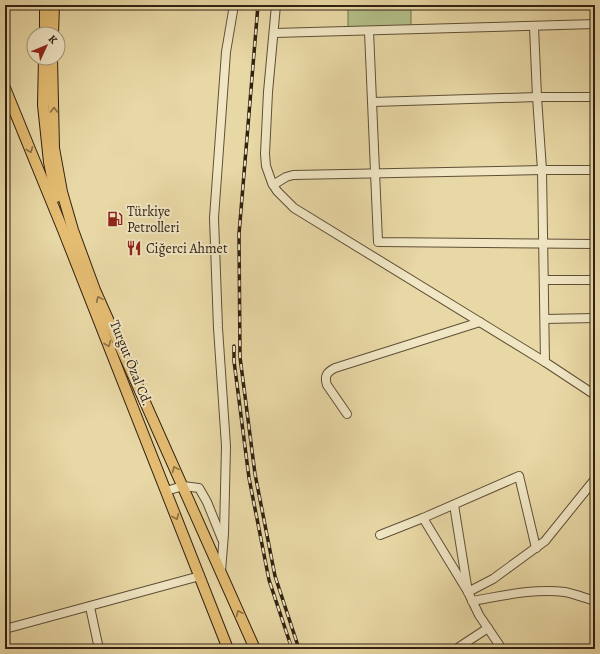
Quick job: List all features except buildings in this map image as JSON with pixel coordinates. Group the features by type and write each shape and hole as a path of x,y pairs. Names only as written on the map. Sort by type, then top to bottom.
{"main road":[{"path":"45,5 45,26"},
{"path":"53,26 54,5"},
{"path":"44,66 43,105 49,162 63,230"},
{"name":"Turgut Özal Cd.","path":"52,66 54,148 62,192 73,230 95,290 255,649"},
{"name":"Turgut Özal Cd.","path":"5,88 8,102 63,230 228,649"}],"street":[{"path":"221,572 226,446 218,328 214,218 226,52 234,5"},
{"path":"276,5 265,154 267,171 273,186 294,208 545,362 595,395"},
{"path":"274,33 534,27 595,24"},
{"path":"534,27 536,97 542,170 545,362"},
{"path":"369,31 378,242 595,244"},
{"path":"373,102 536,97 595,97"},
{"path":"273,186 286,177 294,175 595,170"},
{"path":"544,280 595,280"},
{"path":"545,319 595,318"},
{"path":"347,414 327,385 325,379 326,374 330,371 335,368 480,322"},
{"path":"380,535 454,505 519,476 536,548"},
{"path":"468,592 493,578 545,541 595,479"},
{"path":"166,491 183,486 199,488 207,502 223,541"},
{"path":"454,505 468,592"},
{"path":"423,518 468,592 479,615 502,649"},
{"path":"5,629 200,576"},
{"path":"472,601 512,594 546,592 565,592 595,601"},
{"path":"90,606 99,649"},
{"path":"456,649 488,628"}],"green space":[{"path":"348,5 411,5 411,29 348,31"}],"railway":[{"path":"258,5 239,234 240,357 255,474 275,576 299,649"},
{"path":"234,346 234,361 249,478 269,580 292,649"}],"place":[{"name":"Türkiye Petrolleri","path":"115,219"},
{"name":"Ciğerci Ahmet","path":"134,248"}]}
